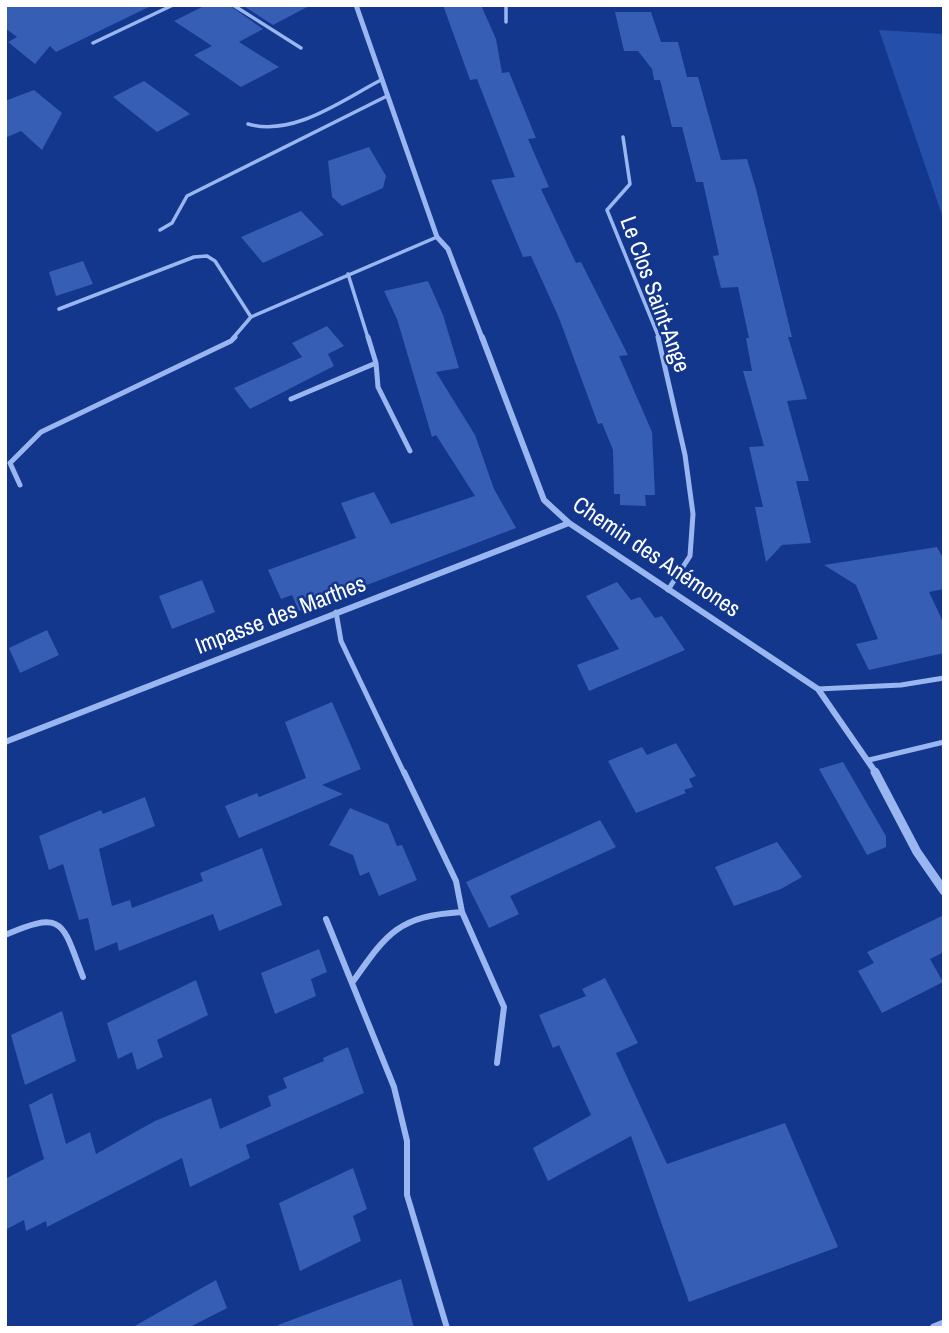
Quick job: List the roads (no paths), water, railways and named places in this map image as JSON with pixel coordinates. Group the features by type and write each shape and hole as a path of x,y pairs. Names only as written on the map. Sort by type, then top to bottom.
{"street":[{"name":"Chemin des Anémones","path":"356,5 437,237 448,249 544,500 569,523 818,689 869,760 917,852 944,891"},
{"name":"Impasse des Marthes","path":"5,742 569,523"},
{"path":"934,1328 944,1324"}],"lane":[{"path":"93,43 173,5"},
{"path":"233,5 301,48"},
{"path":"506,5 506,22"},
{"path":"248,124 254,127 282,128 380,80"},
{"path":"160,230 172,223 187,195 387,96"},
{"name":"Le Clos Saint-Ange","path":"623,137 630,184 607,210 662,347 679,421 693,514 690,556 668,590"},
{"path":"20,485 10,463 41,432 231,341 251,317 437,237"},
{"path":"59,309 194,257 207,256 215,261 251,317"},
{"path":"348,274 376,363 378,387 410,451"},
{"path":"290,399 376,363"},
{"path":"335,612 341,641 456,881 463,912 505,1007 497,1063"},
{"path":"818,689 901,685 944,678"},
{"path":"869,760 944,742"},
{"path":"352,983 398,924 431,912 463,912"},
{"path":"326,919 394,1087 407,1141 407,1195 447,1328"},
{"path":"5,935 35,922 53,921 64,929 83,978"}]}
